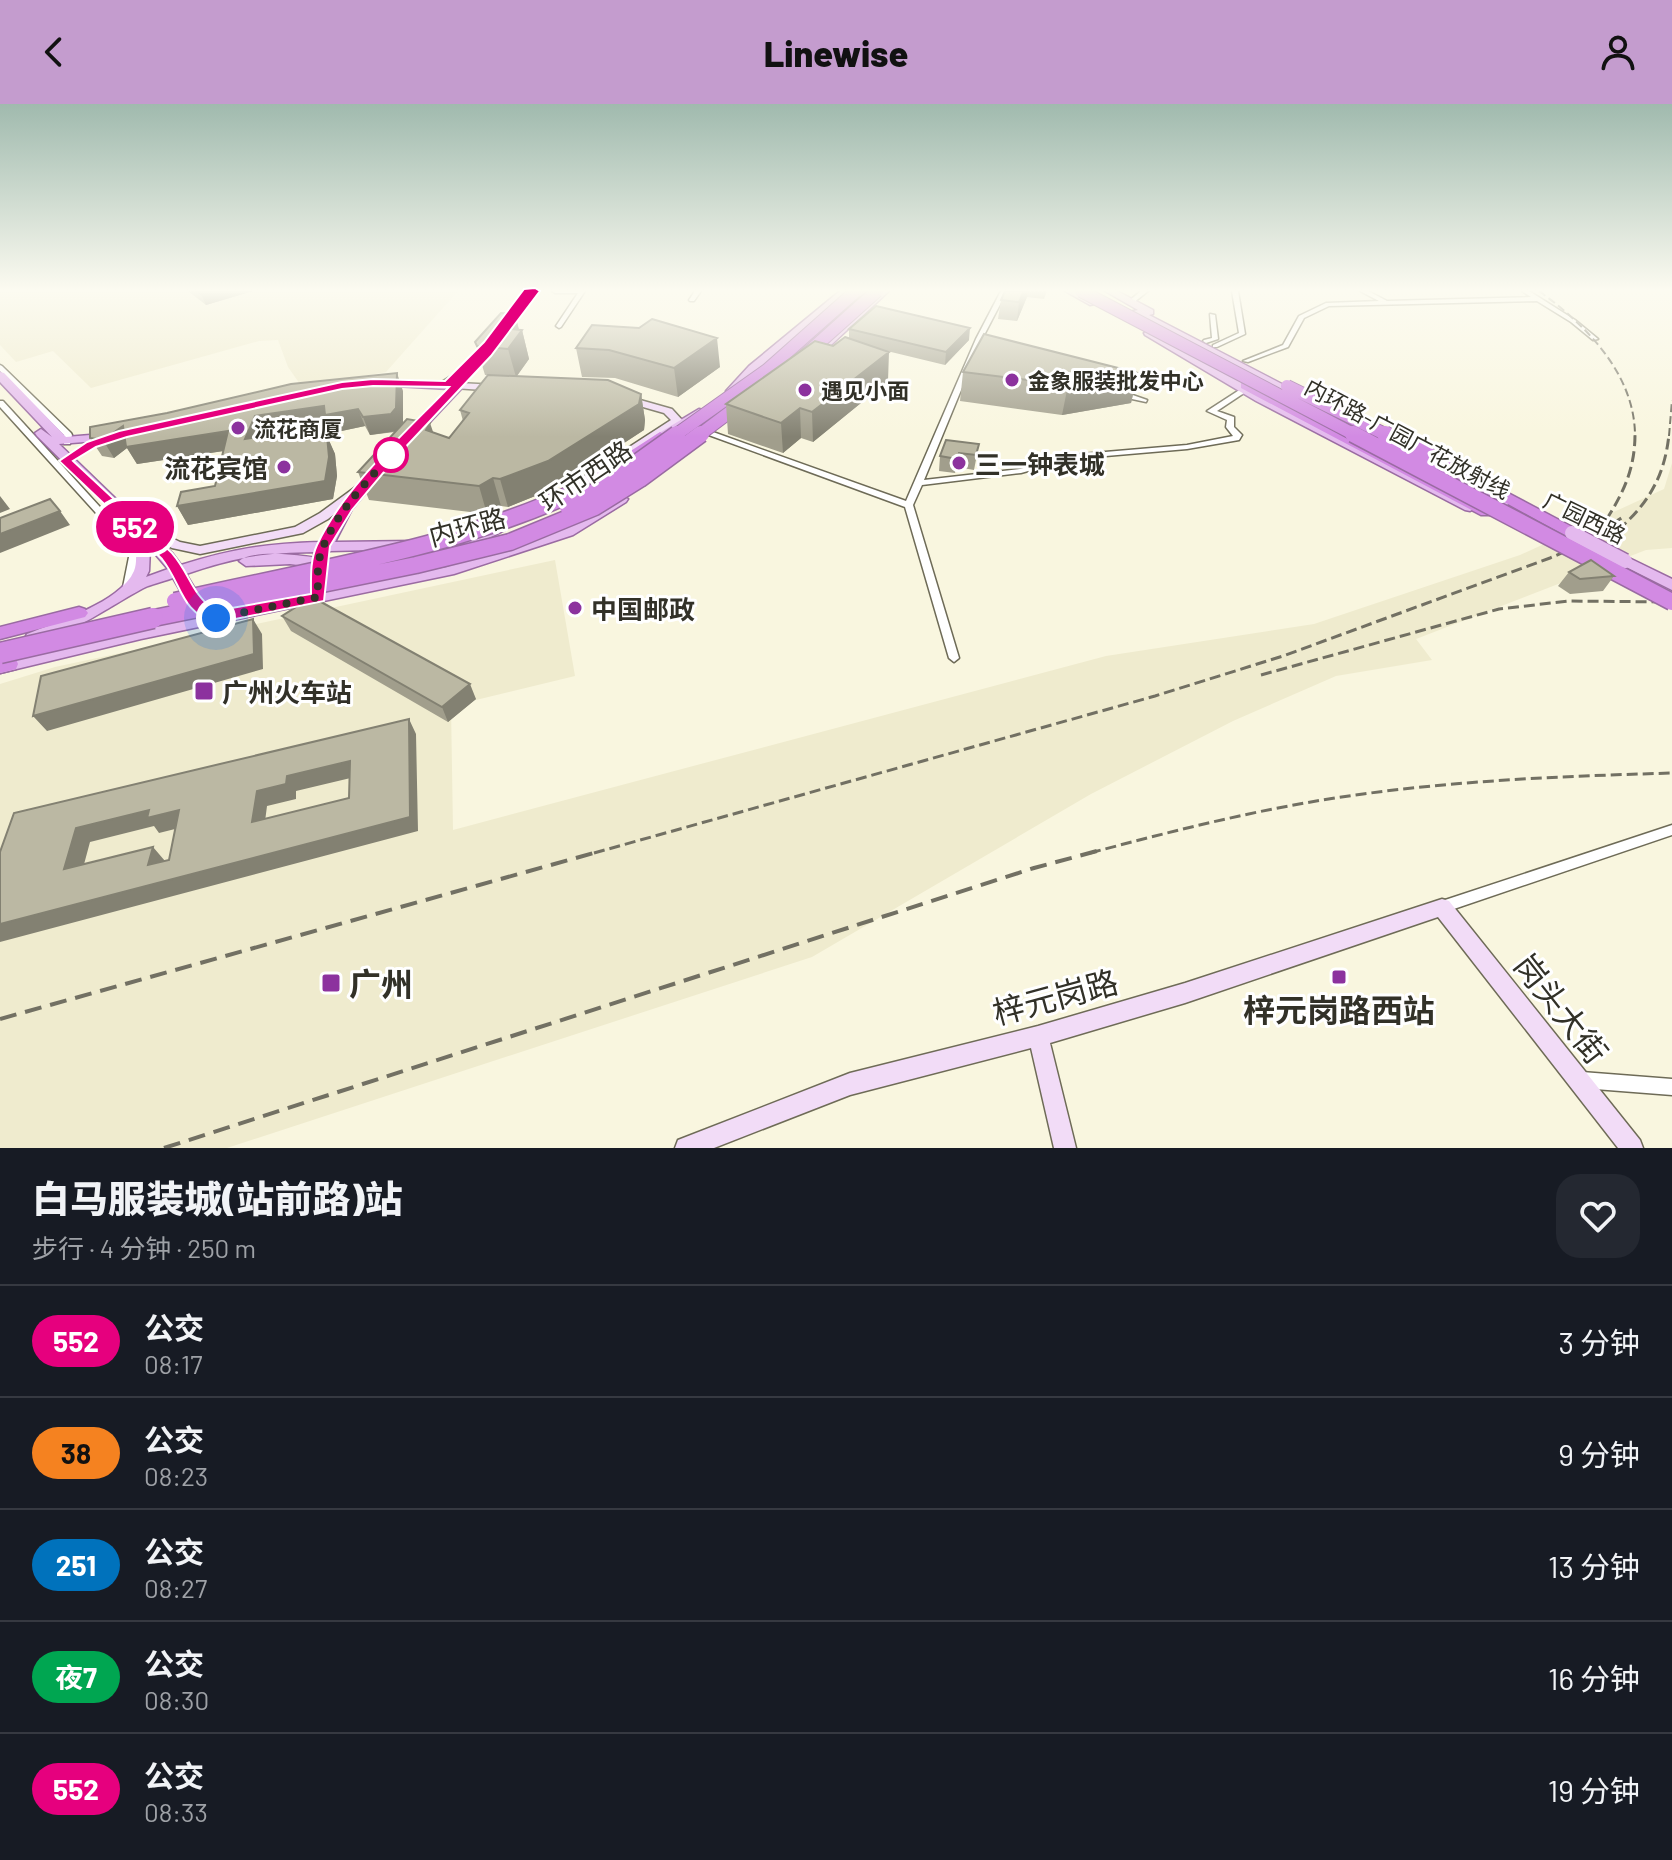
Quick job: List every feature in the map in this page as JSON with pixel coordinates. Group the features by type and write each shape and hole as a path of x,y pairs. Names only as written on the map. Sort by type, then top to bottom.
{"highway":[{"path":"705,412 795,340"},
{"path":"672,447 736,394 811,340"},
{"name":"内环路","path":"1,660 167,614 465,555 557,525 601,503 656,466 795,364 818,340"},
{"path":"1180,340 1259,394 1512,523"},
{"name":"内环路-广园广花放射线","path":"1190,340 1672,605"},
{"path":"1199,340 1208,344"},
{"name":"内环路-广园广花放射线","path":"1199,340 1672,594"},
{"path":"1239,362 1455,469 1572,533"},
{"name":"内环路","path":"0,635 440,550 511,530 544,518 600,489 705,412"},
{"path":"174,601 474,532 553,503 614,468 660,436"},
{"path":"0,635 79,613"}],"main road":[{"name":"环市西路","path":"323,546 354,544 422,551 476,540 520,523 550,526 598,484 736,394 798,340"},
{"name":"环市西路","path":"1,660 404,580 467,566 519,547 603,497 788,364 813,340"},
{"path":"769,389 817,353 827,340"},
{"path":"1163,340 1244,389 1439,494 1512,523"},
{"name":"广园西路","path":"1170,340 1600,570 1672,605"},
{"name":"广园西路","path":"1193,340 1672,585"},
{"path":"1199,340 1208,344"},
{"path":"1239,362 1294,387 1325,409"},
{"path":"0,375 36,408 59,439 67,442 124,434 91,444 66,461"},
{"path":"1223,376 1260,388"},
{"path":"373,383 458,386"},
{"path":"318,597 319,562 323,546 346,508 458,386"},
{"path":"0,390 34,433 66,461 87,489 131,523 178,569 191,601 216,618"},
{"path":"178,569 209,568 261,559 376,566 418,562 550,526 611,506 757,398"},
{"path":"660,436 705,412"},
{"path":"21,643 86,616 127,589 142,571 143,534"},
{"path":"0,635 178,569 251,550 323,546"},
{"path":"404,580 446,556"},
{"path":"376,566 376,586 418,562"},
{"path":"1,660 21,643 127,589"},
{"path":"21,643 120,620 153,619 153,625 141,633"}],"street":[{"path":"442,386 455,380 491,340"},
{"path":"458,386 499,340"},
{"path":"954,658 909,505 980,340"},
{"path":"1208,344 1214,340"},
{"path":"1208,344 1223,340"},
{"path":"1239,362 1286,346 1289,340"},
{"path":"973,355 987,358"},
{"path":"0,367 36,408"},
{"path":"458,386 509,389"},
{"path":"919,483 1021,471 1070,457 1187,447 1236,438 1238,435 1230,427 1231,419 1211,411 1244,389"},
{"path":"1114,392 1143,400"},
{"path":"520,523 656,433 676,425 677,417 668,411 615,397"},
{"path":"0,403 34,433 87,489 134,551 127,589"},
{"path":"710,434 909,505"},
{"path":"131,523 184,548 210,548 299,530 324,516 369,480"},
{"path":"1442,907 1672,830"},
{"name":"梓元岗路","path":"686,1148 850,1084 1038,1036 1185,993 1442,907"},
{"name":"岗头大街","path":"1442,907 1632,1148"},
{"path":"1038,1036 1065,1148"},
{"path":"1577,1079 1672,1087"}],"shaded area":[{"path":"0,340 415,340 386,372 302,387 288,367 278,340 259,341 91,388 53,351 16,362 0,345"},
{"path":"1672,463 1672,548 1646,550 1416,639 1432,660 1336,676 1233,721 1091,794 812,957 227,1148 0,1148 0,684 55,667 555,560 575,676 451,706 453,830 1106,656 1314,624 1520,555 1664,489"}],"building":[{"path":"515,340 508,349 477,346 475,342"},
{"path":"582,340 715,340 674,368 609,350 576,348"},
{"path":"841,340 853,340 889,352 812,412 800,408 781,423 726,404 815,341 833,346"},
{"path":"894,340 958,340 946,352"},
{"path":"981,340 1007,340 1138,373 1068,385 963,372"},
{"path":"397,373 396,408 391,414 363,417 358,409 325,415 324,406 255,416 245,439 304,430 307,438 327,436 329,457 325,481 177,506 181,492 215,486 228,431 126,447 123,426 103,440 90,438 90,427 167,413 291,384"},
{"path":"488,375 608,380 641,394 639,404 548,461 500,479 493,478 479,486 358,472 407,419 430,423 426,430 449,438 469,413 460,410"},
{"path":"946,440 979,444 976,455 959,453 957,459 940,456"},
{"path":"50,499 60,511 0,534 0,518"},
{"path":"1591,560 1614,576 1580,579 1569,572"},
{"name":"广州火车站","path":"312,597 470,684 442,707 282,616"},
{"path":"253,619 254,654 33,716 41,676"},
{"path":"409,719 410,817 0,924 0,852 14,813","holes":["350,761 349,798 252,822 257,791 286,784 287,776","149,810 147,818 179,810 169,860 148,865 153,847 64,869 76,828"]}],"railway":[{"path":"1594,340 1627,392 1635,435"},
{"path":"1669,436 1672,400"},
{"path":"1618,530 1654,487 1664,462 1669,434"},
{"path":"1606,520 1627,479 1635,435"},
{"path":"594,853 1155,696 1283,656 1550,558 1578,546 1623,517"},
{"path":"1261,675 1499,609 1569,601 1672,602"},
{"path":"1090,853 1260,812 1363,794 1478,782 1672,773"},
{"path":"0,1019 601,851"},
{"path":"164,1148 1034,868 1097,851"}],"bus line":[{"name":"552","path":"491,340 455,380 442,386 388,383 342,386 124,434 91,444 66,461 167,556 178,569 191,601 209,615 216,618 318,597 318,566 323,546 346,508 499,340"}],"place":[{"name":"金象服装批发中心","path":"1012,380"},
{"name":"遇见小面","path":"805,390"},
{"name":"流花商厦","path":"238,428"},
{"name":"三一钟表城","path":"959,463"},
{"name":"流花宾馆","path":"284,467"},
{"name":"中国邮政","path":"575,608"},
{"name":"广州火车站","path":"204,691"},
{"name":"梓元岗路西站","path":"1339,977"},
{"name":"广州","path":"331,983"}],"route":[{"path":"216,618 318,597 318,566 323,546 346,508 395,451 391,455"}]}
